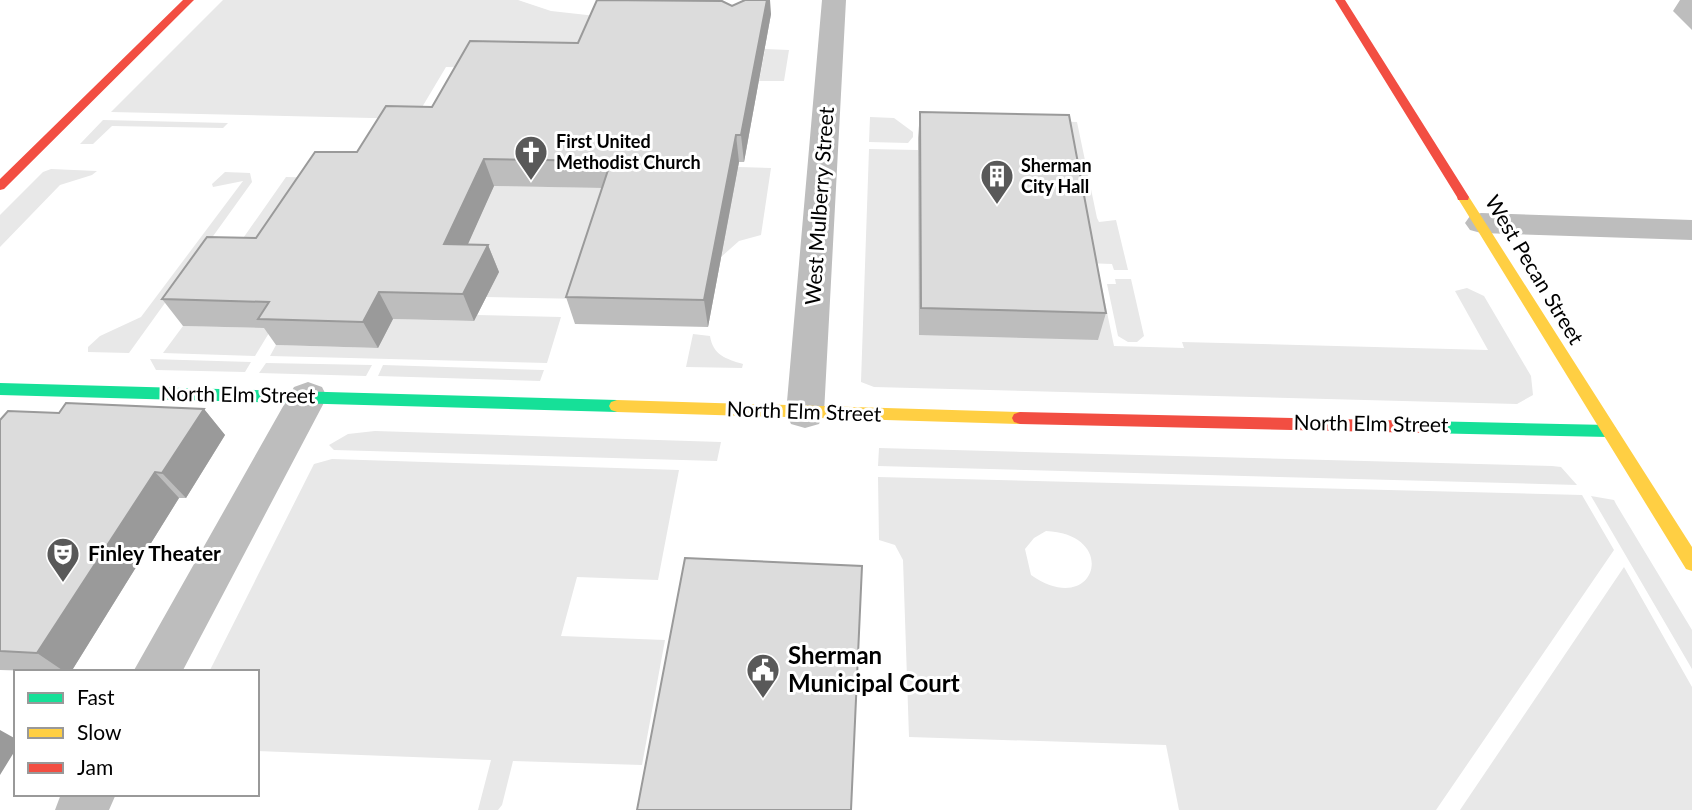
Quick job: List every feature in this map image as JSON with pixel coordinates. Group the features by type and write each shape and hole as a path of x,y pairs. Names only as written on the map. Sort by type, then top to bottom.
{"street":[{"path":"0,186 189,0"},
{"name":"West Mulberry Street","path":"805,413 834,0"},
{"name":"West Pecan Street","path":"1340,0 1692,563"},
{"path":"1481,223 1692,230"},
{"name":"North Elm Street","path":"0,389 805,413 1609,430"},
{"path":"158,670 308,397"}],"shaded area":[{"path":"223,0 518,0 551,11 605,17 584,69 446,67 415,119 111,112"},
{"path":"765,49 789,50 784,81 759,81"},
{"path":"870,117 894,118 913,132 913,137 908,143 869,142"},
{"path":"103,120 228,123 223,128 112,126 93,144 80,144"},
{"path":"1043,121 1077,122 1097,218 1099,222 1116,220 1128,270 1114,270 1112,264 1085,263"},
{"path":"869,149 918,150 1089,283 1101,283 1114,346 1184,348 1182,342 1488,350 1455,291 1467,288 1484,296 1531,376 1533,395 1517,404 874,387 861,382"},
{"path":"738,167 771,168 761,235 739,241 721,257"},
{"path":"51,169 97,171 60,185 0,247 0,215 43,172"},
{"path":"225,172 250,173 252,182 129,353 88,352 88,347 100,336 141,317 243,181 213,187 212,184"},
{"path":"286,177 329,178 225,264"},
{"path":"494,186 618,188 583,299 486,297 455,271"},
{"path":"1115,279 1131,279 1144,336 1137,342 1128,342 1118,336 1107,284 1116,284"},
{"path":"477,315 561,317 547,363 270,356 276,345 378,348 393,319 474,321"},
{"path":"183,326 272,328 255,356 163,353"},
{"path":"693,334 710,336 717,352 743,364 742,368 686,367"},
{"path":"150,359 251,362 245,372 156,370"},
{"path":"266,363 372,365 366,376 259,373"},
{"path":"383,365 544,370 540,381 378,376"},
{"path":"375,431 721,442 717,461 334,450 329,445 348,434"},
{"path":"879,448 1552,466 1561,467 1577,485 878,466"},
{"path":"332,459 679,470 658,580 577,577 561,636 665,640 642,765 513,761 502,805 498,810 478,810 491,760 259,751 259,670 210,670 314,464"},
{"path":"878,477 1582,495 1614,550 1436,810 1179,810 1166,745 909,737 903,560 895,545 879,540","holes":["1046,531 1070,536 1084,545 1091,558 1091,571 1084,582 1071,588 1053,586 1031,575 1025,549 1034,538"]},
{"path":"1591,496 1614,500 1692,630 1692,669"},
{"path":"1624,567 1692,687 1692,810 1460,810"}],"building":[{"name":"First United Methodist Church","path":"597,0 722,1 732,6 745,0 767,0 741,135 736,135 704,300 566,297 611,161 484,159 444,244 488,245 463,294 379,292 363,322 258,319 269,302 162,299 207,237 256,238 315,152 357,152 386,106 432,107 470,41 578,43"},
{"name":"Sherman City Hall","path":"920,112 1069,115 1106,313 921,308"},
{"name":"Finley Theater","path":"66,403 204,409 162,473 155,472 37,653 0,651 0,420 8,411 59,413"},
{"name":"Sherman Municipal Court","path":"685,558 862,566 851,810 637,810"}],"traffic: fast":[{"path":"0,389 617,406"},
{"path":"1424,427 1609,431"}],"traffic: slow":[{"path":"1463,197 1692,563"},
{"path":"617,406 1020,418"}],"traffic: jam":[{"path":"0,186 189,0"},
{"path":"1340,0 1463,197"},
{"path":"1020,418 1424,427"}],"place":[{"name":"First United Methodist Church","path":"531,182"},
{"name":"Sherman City Hall","path":"997,206"},
{"name":"Finley Theater","path":"63,584"},
{"name":"Sherman Municipal Court","path":"763,700"}]}
